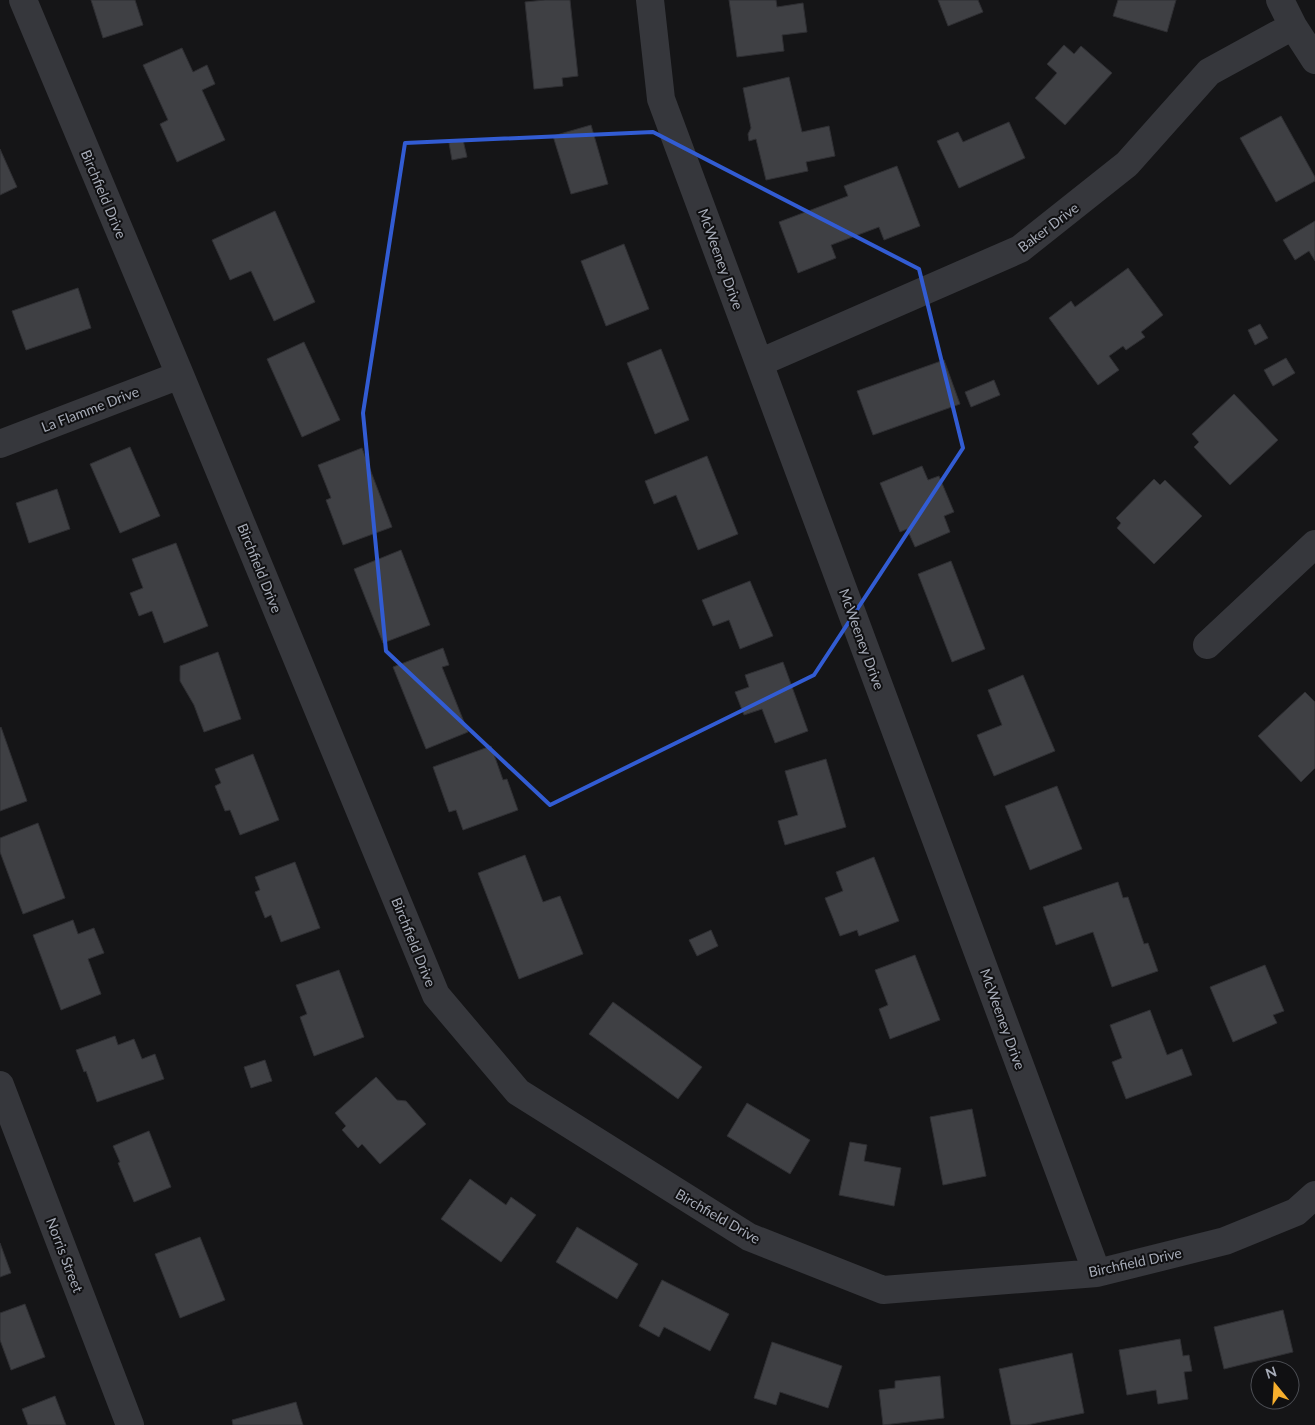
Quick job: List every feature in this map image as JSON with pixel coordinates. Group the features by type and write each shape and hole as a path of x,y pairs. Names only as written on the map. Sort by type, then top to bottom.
{"street":[{"name":"Birchfield Drive","path":"23,0 436,995 518,1092 750,1237 883,1290 1097,1272 1225,1241 1296,1212 1315,1195"},
{"name":"McWeeney Drive","path":"650,0 661,99 1097,1272"},
{"path":"1280,0 1293,26 1315,60"},
{"name":"Baker Drive","path":"759,363 1020,249 1128,164 1209,72 1293,26"},
{"name":"La Flamme Drive","path":"0,444 180,375"},
{"path":"1207,645 1315,544"},
{"name":"Norris Street","path":"0,1085 130,1425"}],"highlighted area":[{"path":"653,132 919,269 963,448 814,675 550,805 386,651 363,413 405,143"}],"building":[{"path":"91,0 135,0 143,25 103,38"},
{"path":"570,0 578,76 562,78 563,86 534,89 525,2"},
{"path":"729,0 776,0 777,7 803,3 807,32 782,35 784,51 737,57"},
{"path":"938,0 978,0 983,12 948,26"},
{"path":"1118,0 1176,0 1167,32 1113,16"},
{"path":"1064,45 1074,54 1081,46 1112,73 1065,125 1035,98 1057,73 1047,64"},
{"path":"182,48 193,72 207,65 215,84 202,90 225,140 177,162 160,124 168,120 143,65"},
{"path":"789,77 802,132 829,126 835,156 806,162 808,171 766,180 756,139 749,141 748,134 751,128 743,88"},
{"path":"1281,116 1315,177 1315,181 1276,202 1240,138"},
{"path":"1009,122 1025,158 959,188 937,141 958,132 963,142"},
{"path":"591,125 608,184 571,194 553,136"},
{"path":"463,140 467,157 452,160 449,143"},
{"path":"0,149 17,187 0,195"},
{"path":"897,166 920,226 884,240 879,227 831,245 836,258 798,273 779,222 848,196 844,186"},
{"path":"275,211 315,302 274,321 251,271 230,280 212,240"},
{"path":"1315,221 1315,261 1309,251 1295,260 1283,240"},
{"path":"624,244 649,309 606,326 581,261"},
{"path":"1128,268 1163,315 1141,332 1145,337 1126,350 1123,346 1109,356 1119,370 1098,385 1049,318 1071,301 1075,307"},
{"path":"78,288 91,328 26,350 12,311"},
{"path":"1260,324 1268,338 1255,345 1248,330"},
{"path":"304,342 340,420 302,437 267,359"},
{"path":"661,349 689,420 655,434 627,363"},
{"path":"1286,358 1295,373 1273,386 1264,370"},
{"path":"944,360 960,404 873,435 857,391"},
{"path":"994,380 1000,395 971,407 965,392"},
{"path":"1234,394 1278,440 1230,485 1194,447 1199,442 1192,434"},
{"path":"130,447 160,516 120,533 90,464"},
{"path":"362,448 392,527 343,545 326,500 331,498 318,465"},
{"path":"707,456 738,534 698,550 676,495 654,504 645,481"},
{"path":"922,466 928,480 939,476 954,512 944,516 950,532 915,547 907,529 900,532 880,483"},
{"path":"1154,479 1160,485 1165,480 1202,516 1154,564 1117,528 1121,523 1116,518"},
{"path":"57,489 70,529 29,543 16,503"},
{"path":"176,543 208,626 164,643 152,611 139,616 130,593 143,588 132,559"},
{"path":"401,550 430,625 383,643 354,569"},
{"path":"951,561 985,649 952,662 918,574"},
{"path":"750,581 773,636 740,649 729,620 713,626 702,600"},
{"path":"443,648 449,665 442,667 468,732 426,749 393,667"},
{"path":"218,652 241,719 204,732 194,705 180,681 180,666"},
{"path":"783,662 808,731 775,743 762,709 744,715 735,692 749,687 745,675"},
{"path":"1023,675 1055,751 994,776 977,735 1002,725 988,690"},
{"path":"1305,692 1315,702 1315,768 1301,782 1258,736"},
{"path":"0,728 27,801 0,811"},
{"path":"491,746 503,780 507,779 518,810 463,830 456,810 449,812 433,767"},
{"path":"253,754 279,820 240,835 230,810 225,811 215,786 221,783 215,769"},
{"path":"826,759 846,827 785,845 778,821 798,815 785,771"},
{"path":"1057,786 1082,849 1030,870 1005,806"},
{"path":"38,823 65,898 23,914 0,852 0,838"},
{"path":"525,855 543,902 560,896 583,954 519,979 478,873"},
{"path":"874,857 899,921 859,936 857,930 840,936 825,898 843,891 836,872"},
{"path":"295,862 320,928 281,942 271,915 265,918 255,892 260,890 255,877"},
{"path":"1118,882 1123,898 1128,897 1144,944 1148,943 1158,971 1112,987 1093,932 1056,945 1043,907"},
{"path":"73,920 78,934 94,928 104,953 88,959 101,994 61,1010 33,935"},
{"path":"711,930 718,946 697,956 689,940"},
{"path":"915,955 940,1020 890,1039 879,1009 888,1005 875,970"},
{"path":"1265,965 1284,1011 1273,1015 1277,1023 1233,1042 1210,987"},
{"path":"339,970 364,1037 314,1056 300,1017 307,1014 296,985"},
{"path":"613,1002 702,1067 678,1099 589,1034"},
{"path":"1150,1010 1167,1055 1182,1049 1192,1075 1126,1099 1112,1062 1122,1058 1110,1025"},
{"path":"115,1036 118,1045 134,1039 142,1059 155,1054 164,1079 97,1102 76,1050"},
{"path":"265,1060 272,1081 251,1088 244,1067"},
{"path":"376,1077 397,1100 406,1101 426,1124 380,1164 362,1144 358,1148 342,1130 346,1126 335,1113"},
{"path":"747,1103 810,1140 790,1174 727,1136"},
{"path":"972,1109 986,1176 943,1185 930,1117"},
{"path":"149,1131 171,1187 134,1202 113,1146"},
{"path":"850,1142 867,1145 864,1161 901,1168 894,1206 839,1195"},
{"path":"470,1179 506,1205 511,1197 536,1215 501,1262 441,1219"},
{"path":"577,1227 638,1264 617,1299 556,1262"},
{"path":"200,1237 225,1300 180,1318 155,1254"},
{"path":"0,1243 11,1273 0,1277"},
{"path":"662,1280 729,1314 710,1351 664,1327 659,1337 639,1326"},
{"path":"25,1304 45,1357 11,1370 0,1340 0,1313"},
{"path":"1283,1310 1293,1352 1261,1360 1250,1360 1250,1363 1224,1369 1214,1327"},
{"path":"1180,1339 1183,1356 1189,1355 1192,1371 1184,1372 1188,1399 1158,1404 1156,1390 1127,1395 1119,1350"},
{"path":"772,1342 842,1366 828,1408 780,1392 776,1405 754,1398"},
{"path":"1072,1353 1084,1413 1027,1425 1011,1425 999,1369"},
{"path":"940,1376 944,1418 883,1425 879,1390 895,1388 895,1381"},
{"path":"55,1396 66,1425 28,1425 22,1409"},
{"path":"296,1402 303,1425 233,1425 232,1420"}]}
